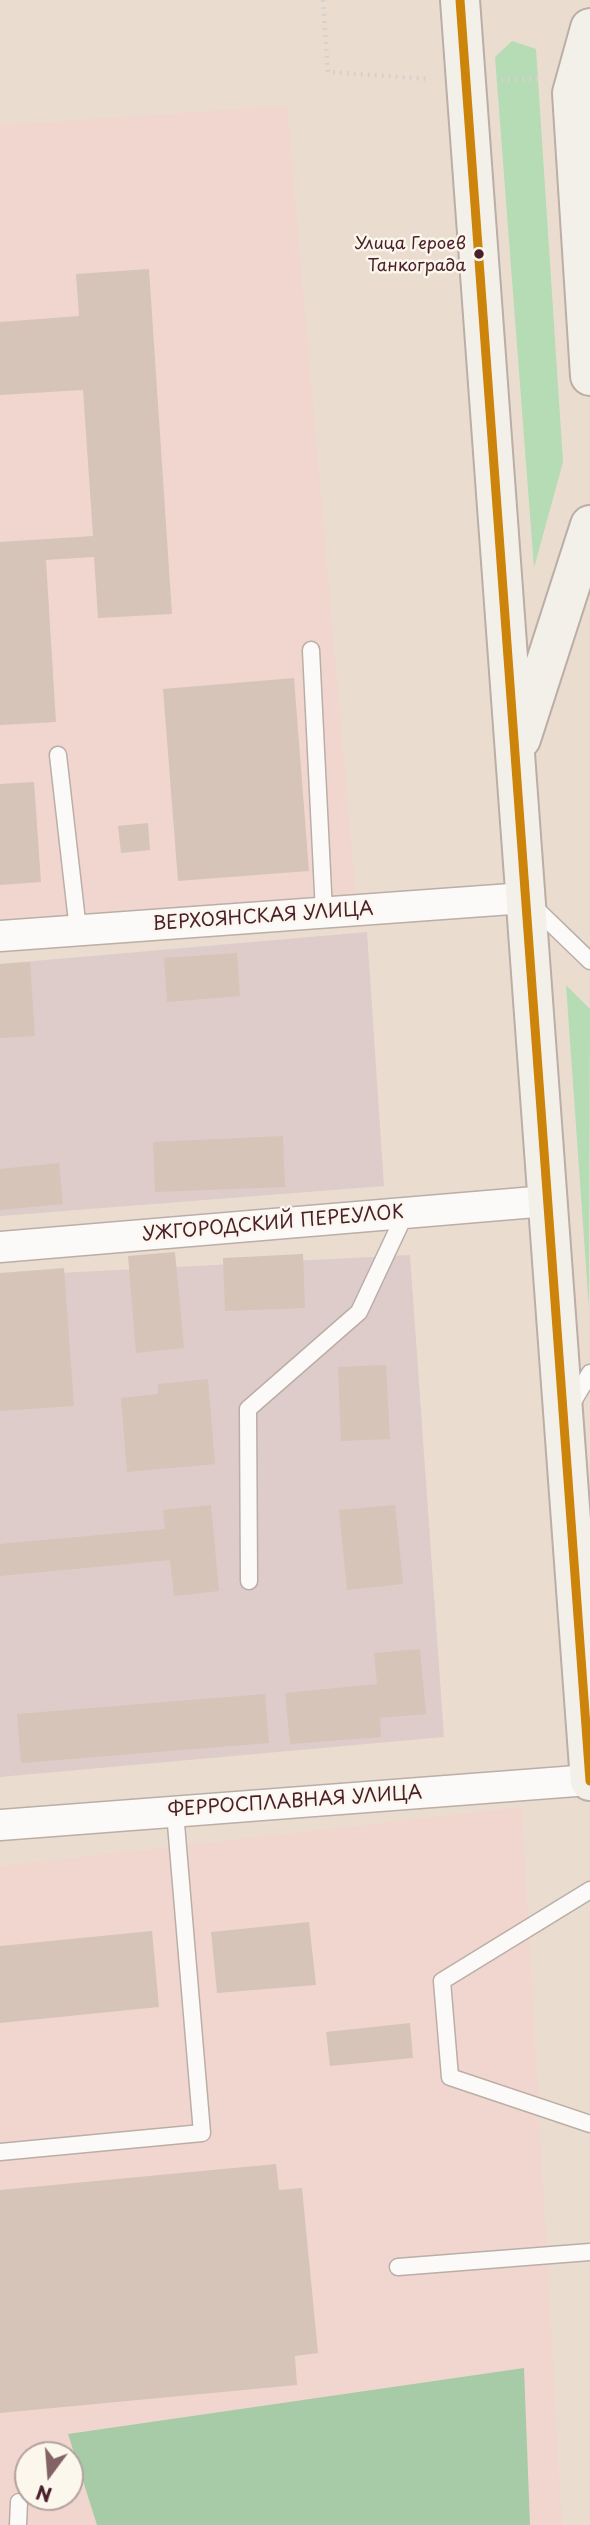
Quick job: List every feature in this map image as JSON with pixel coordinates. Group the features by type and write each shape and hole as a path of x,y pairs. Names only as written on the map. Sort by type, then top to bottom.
{"main road":[{"path":"460,0 590,1780"},
{"path":"590,28 572,93 590,376"},
{"path":"515,758 590,525"}],"street":[{"name":"ВЕРХОЯНСКАЯ УЛИЦА","path":"0,936 525,898"},
{"name":"УЖГОРОДСКИЙ ПЕРЕУЛОК","path":"0,1247 547,1200"},
{"name":"ФЕРРОСПЛАВНАЯ УЛИЦА","path":"0,1825 590,1780"}],"lane":[{"path":"310,650 324,912"},
{"path":"58,755 78,930"},
{"path":"525,898 590,961"},
{"path":"248,1581 248,1409 359,1312 406,1212"},
{"path":"563,1419 590,1373"},
{"path":"0,2152 201,2133 175,1812"},
{"path":"590,1890 442,1981 450,2077 590,2124"},
{"path":"398,2267 590,2252"}],"path":[{"path":"323,0 328,72 465,81 542,79"}],"shaded area":[{"path":"287,106 356,897 0,919 0,125"},
{"path":"367,932 384,1186 0,1216 0,964"},
{"path":"410,1255 444,1737 0,1777 0,1276"},
{"path":"522,1807 562,2525 0,2525 0,1866"}],"green space":[{"path":"512,41 536,49 563,462 534,568 495,57"},
{"path":"566,985 590,1009 589,1309"},
{"path":"524,2368 530,2525 97,2525 84,2484 84,2441 70,2441 68,2434"}],"building":[{"path":"149,269 172,614 98,618 94,557 46,560 56,722 0,725 0,542 93,536 83,390 0,395 0,322 79,316 76,274"},
{"path":"294,678 309,871 178,881 163,689"},
{"path":"34,782 41,882 0,885 0,784"},
{"path":"148,823 150,850 121,853 118,826"},
{"path":"237,953 240,996 167,1002 164,958"},
{"path":"30,962 35,1036 0,1038 0,964"},
{"path":"283,1136 285,1187 155,1192 153,1142"},
{"path":"59,1163 63,1204 0,1210 0,1169"},
{"path":"175,1252 184,1348 136,1353 128,1256"},
{"path":"303,1254 305,1308 225,1311 223,1258"},
{"path":"64,1268 74,1406 0,1411 0,1273"},
{"path":"386,1365 390,1439 341,1441 338,1367"},
{"path":"208,1379 215,1464 127,1472 121,1398 158,1394 158,1384"},
{"path":"211,1505 219,1591 174,1596 170,1560 0,1576 0,1544 165,1529 163,1510"},
{"path":"395,1505 403,1584 347,1590 339,1510"},
{"path":"420,1649 426,1714 380,1718 381,1737 290,1744 285,1693 377,1684 374,1653"},
{"path":"265,1694 269,1743 21,1763 17,1714"},
{"path":"309,1922 316,1985 217,1993 211,1932"},
{"path":"152,1931 159,2007 0,2023 0,1946"},
{"path":"410,2023 413,2058 330,2066 326,2032"},
{"path":"276,2164 279,2190 302,2188 318,2353 295,2356 297,2385 0,2413 0,2190"}],"transit line":[{"path":"460,0 590,1781"}],"place":[{"name":"Улица Героев Танкограда","path":"479,254"}]}
